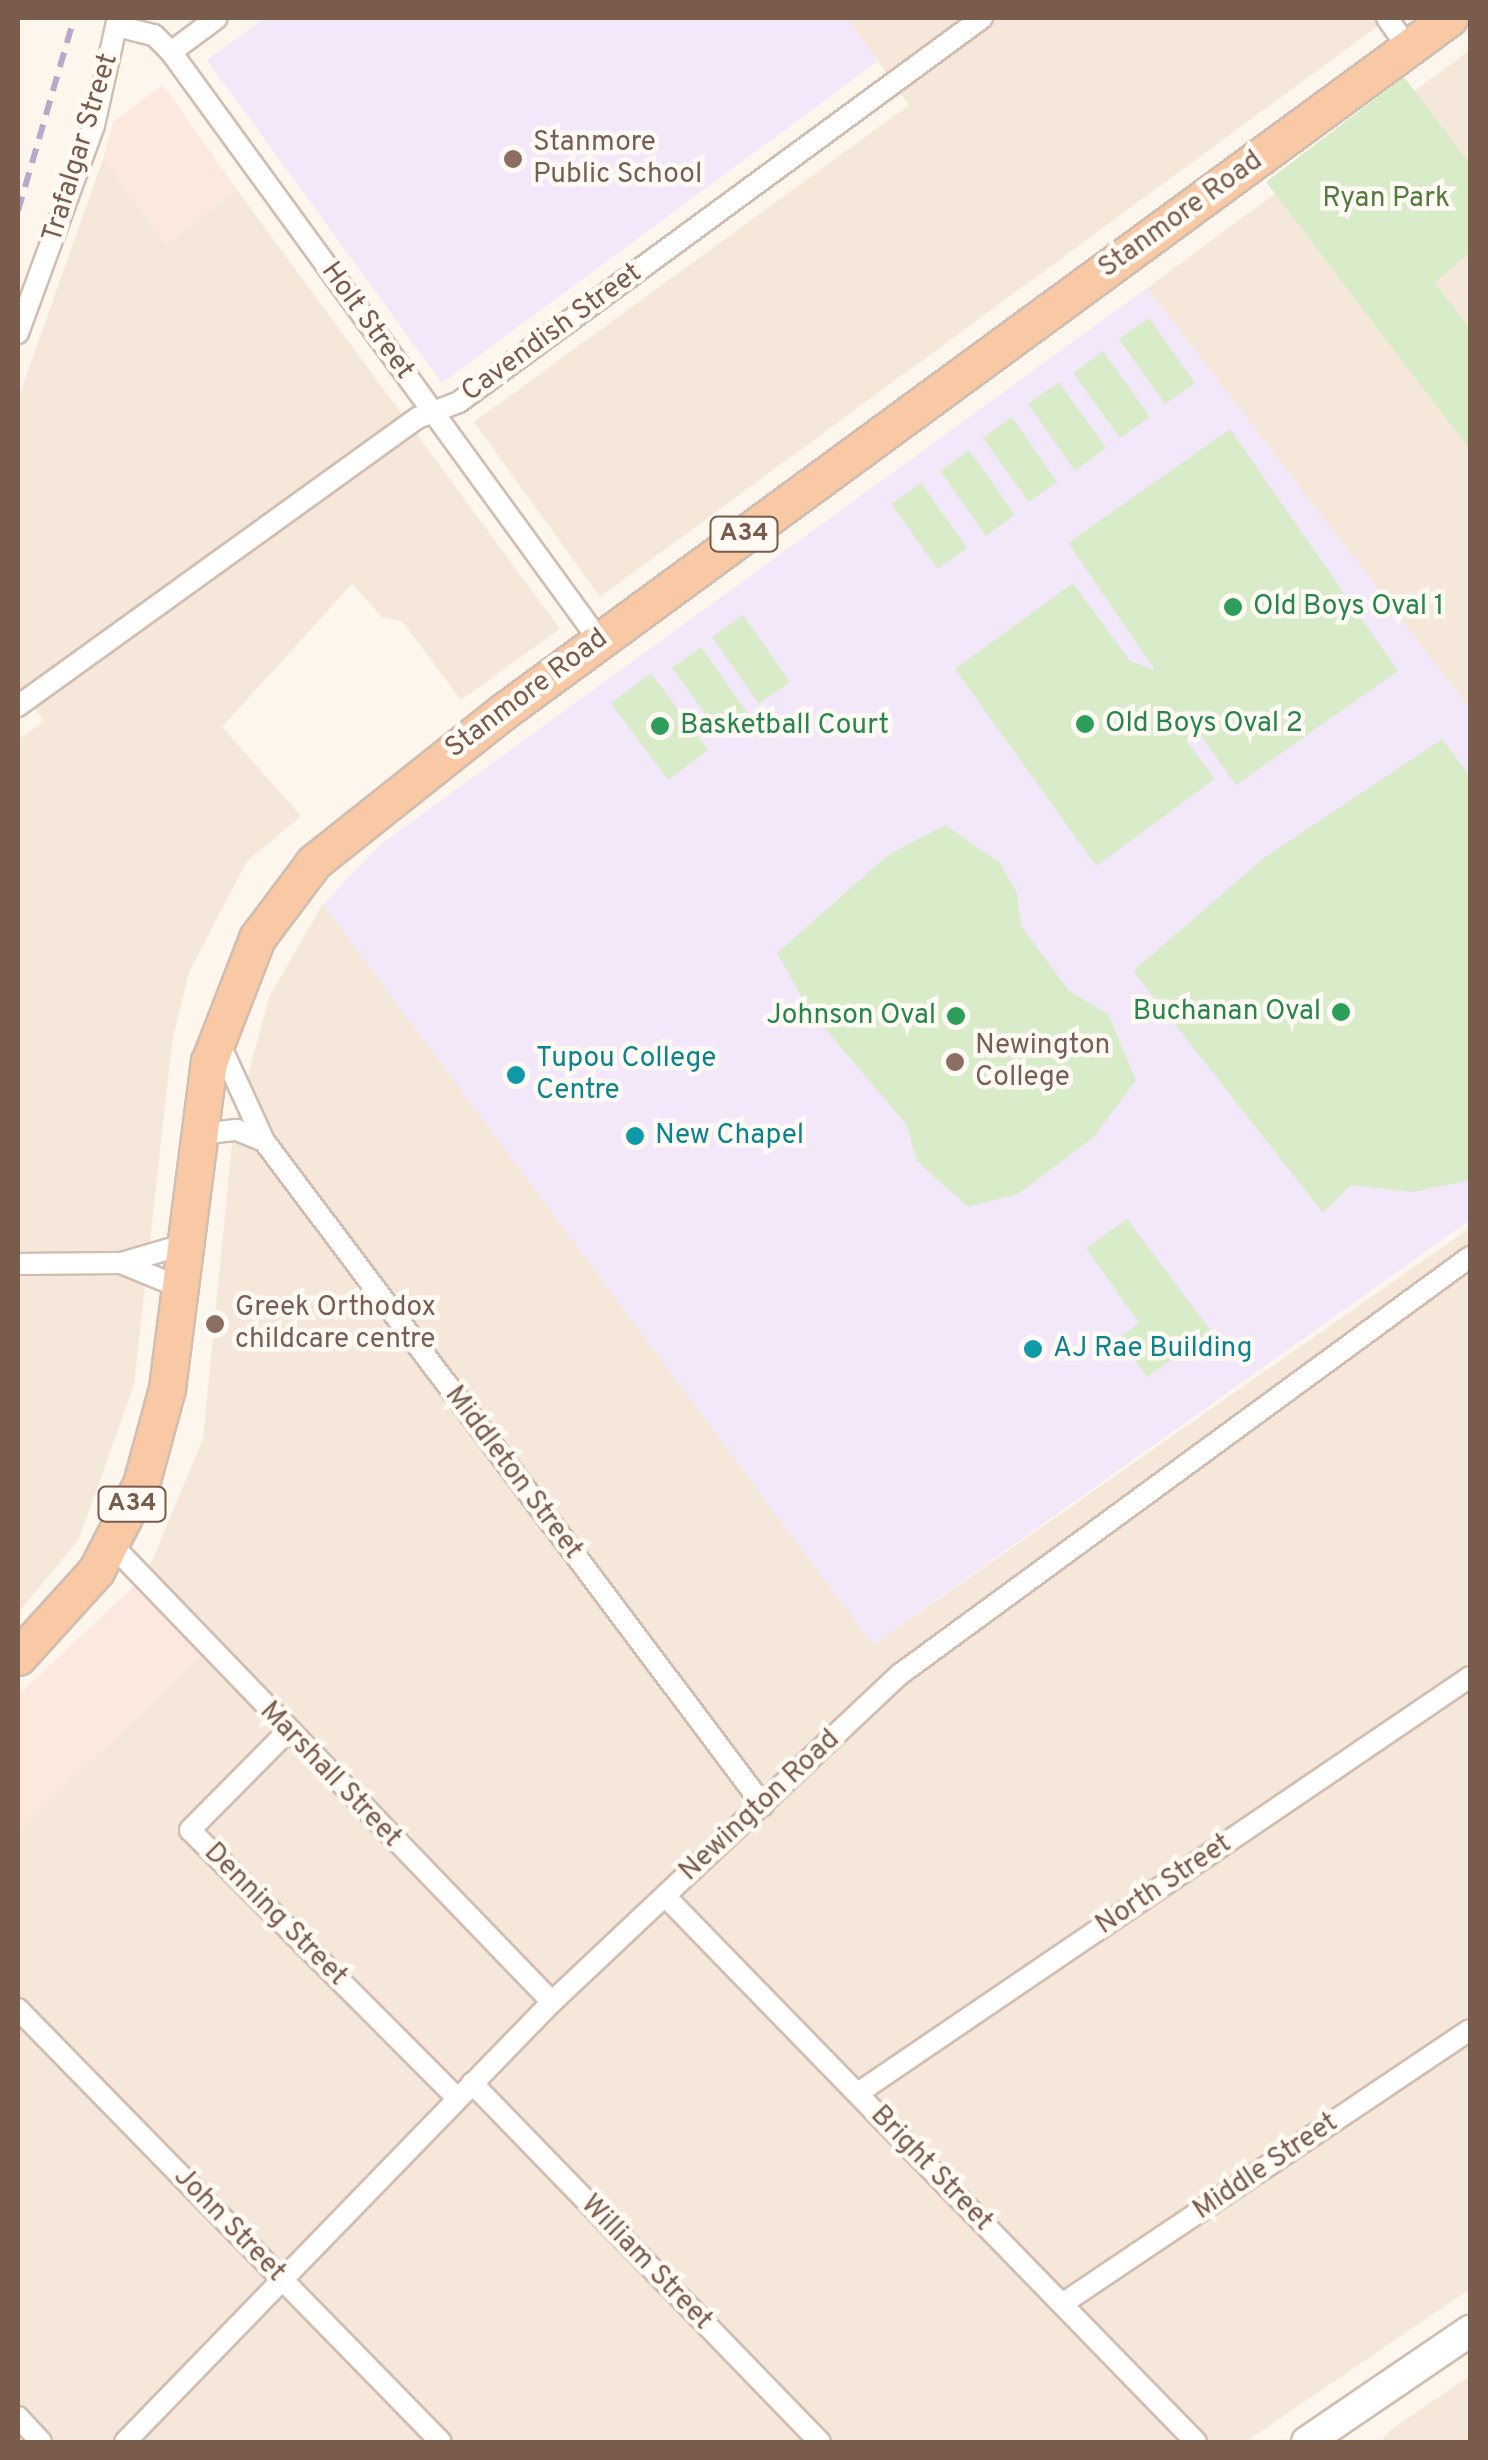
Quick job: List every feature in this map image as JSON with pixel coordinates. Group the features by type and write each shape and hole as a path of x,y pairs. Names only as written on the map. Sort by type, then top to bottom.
{"highway":[{"name":"Stanmore Road","path":"18,1657 75,1600 112,1545 160,1423 198,1134 216,1035 257,938 314,862 599,640 1448,18"}],"main road":[{"path":"1319,2439 1470,2332"}],"street":[{"path":"171,52 218,18"},
{"name":"Cavendish Street","path":"18,706 982,18"},
{"path":"1387,18 1408,48"},
{"name":"Holt Street","path":"118,22 154,36 171,52 599,640"},
{"name":"Trafalgar Street","path":"18,333 94,126 118,22"},
{"name":"Middleton Street","path":"216,1035 264,1140 762,1805"},
{"path":"198,1134 237,1130 264,1140"},
{"path":"18,1264 120,1262 182,1245"},
{"name":"Newington Road","path":"125,2442 552,2002 762,1805 1001,1594 1470,1257"},
{"path":"120,1262 177,1286"},
{"name":"Marshall Street","path":"112,1545 286,1732 552,2002"},
{"name":"North Street","path":"858,2093 1470,1677"},
{"name":"Denning Street","path":"286,1732 190,1830 464,2090"},
{"name":"Bright Street","path":"665,1896 1196,2442"},
{"name":"John Street","path":"18,2009 441,2442"},
{"name":"Middle Street","path":"1062,2304 1470,2030"},
{"name":"William Street","path":"464,2090 820,2442"},
{"path":"18,2417 40,2442"}],"shaded area":[{"name":"Stanmore Public School","path":"265,18 847,18 878,61 442,383 207,60"},
{"path":"847,18 1389,18 600,597 474,422 909,105"},
{"path":"1470,50 1470,709 1147,288"},
{"path":"163,85 237,190 166,245 103,159 113,122"},
{"path":"103,159 166,245 237,190 560,629 461,700 402,621 382,617 352,584 222,727 301,816 247,861 189,972 172,1042 134,1385 79,1539 18,1613 18,740 44,721 18,685 18,399"},
{"name":"Newington College","path":"1147,288 1470,709 1470,1220 873,1645 323,904 381,844"},
{"path":"323,904 873,1645 1470,1228 1470,2289 1245,2442 18,2442 18,1832 213,1644 146,1575 203,1439 233,1133 269,997"},
{"path":"146,1575 214,1643 18,1832 18,1695"},
{"path":"1470,2376 1470,2442 1380,2442 1393,2428"}],"green space":[{"name":"Ryan Park","path":"1404,77 1470,164 1470,252 1435,283 1470,329 1470,450 1266,182"},
{"path":"1149,318 1195,383 1165,404 1119,339"},
{"path":"1103,351 1150,417 1120,438 1073,373"},
{"path":"1059,382 1106,448 1075,471 1028,404"},
{"path":"1012,417 1057,482 1029,502 983,438"},
{"name":"Old Boys Oval 1","path":"1230,429 1398,671 1236,785 1189,719 1188,743 1215,779 1096,866 955,669 1073,583 1130,661 1155,670 1068,543"},
{"path":"969,450 1015,515 986,536 940,471"},
{"path":"921,483 967,548 938,569 891,504"},
{"path":"743,615 790,682 759,704 712,637"},
{"path":"701,647 746,711 718,732 672,668"},
{"name":"Basketball Court","path":"651,673 708,750 668,780 611,703"},
{"name":"Buchanan Oval","path":"1442,739 1470,776 1470,1180 1412,1192 1351,1185 1323,1213 1133,971 1265,857"},
{"name":"Johnson Oval","path":"945,825 1000,863 1017,893 1021,926 1069,991 1108,1014 1136,1080 1093,1138 1018,1194 968,1207 917,1161 906,1124 809,1010 777,953 888,855"},
{"path":"1127,1219 1211,1331 1147,1377 1119,1338 1139,1323 1086,1248"}],"railway":[{"path":"18,211 74,18"}],"place":[{"name":"Stanmore Public School","path":"513,159"},
{"name":"Old Boys Oval 1","path":"1233,607"},
{"name":"Old Boys Oval 2","path":"1085,724"},
{"name":"Basketball Court","path":"660,726"},
{"name":"Buchanan Oval","path":"1341,1012"},
{"name":"Johnson Oval","path":"956,1016"},
{"name":"Newington College","path":"955,1062"},
{"name":"Tupou College Centre","path":"516,1075"},
{"name":"New Chapel","path":"635,1136"},
{"name":"Greek Orthodox childcare centre","path":"215,1324"},
{"name":"AJ Rae Building","path":"1033,1349"}]}
